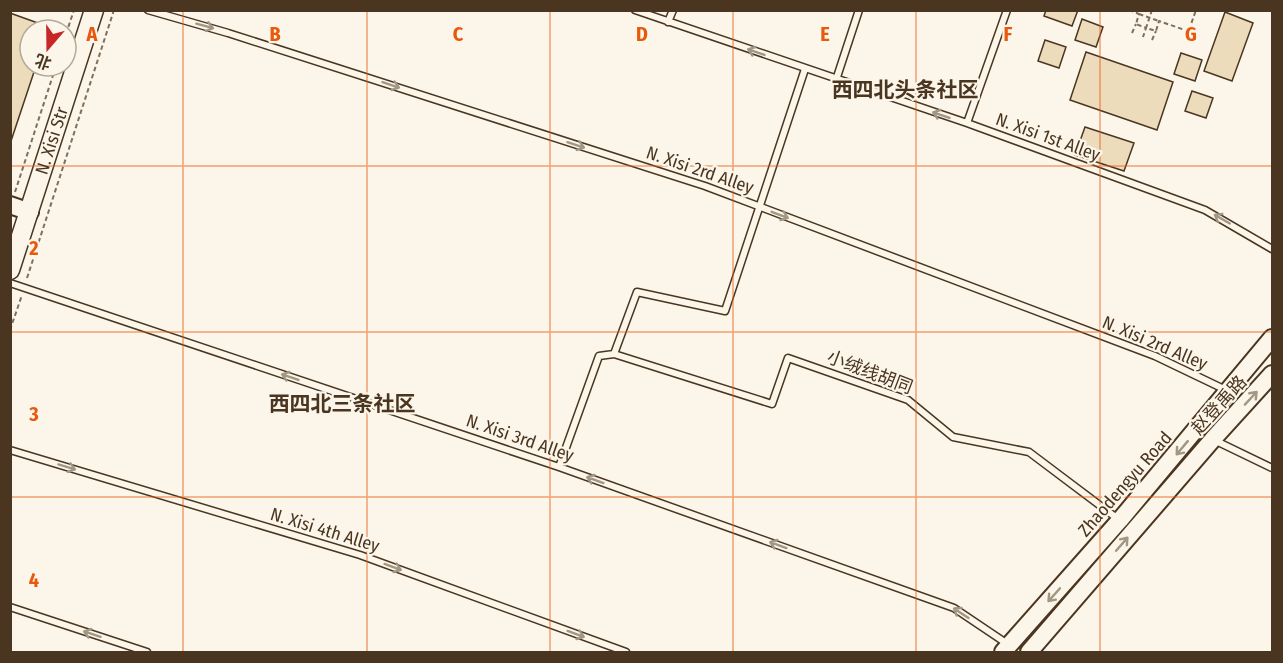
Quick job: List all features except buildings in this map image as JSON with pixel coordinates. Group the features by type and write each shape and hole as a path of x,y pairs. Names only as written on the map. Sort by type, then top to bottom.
{"main road":[{"name":"N. Xisi Str","path":"10,270 94,10"},
{"path":"11,206 30,212"},
{"name":"Zhaodengyu Road","path":"1006,649 1120,520 1272,338"},
{"name":"赵登禹路","path":"1029,652 1272,374"}],"lane":[{"name":"N. Xisi 2rd Alley","path":"148,10 273,47 705,186 1155,356 1229,392"},
{"name":"N. Xisi 1st Alley","path":"635,10 967,123 1205,210 1272,249"},
{"path":"668,22 673,10"},
{"path":"836,80 859,10"},
{"path":"967,123 1007,10"},
{"path":"559,467 599,356 614,354 637,292 725,311 805,69"},
{"name":"N. Xisi 3rd Alley","path":"10,282 559,467 954,608 1006,649"},
{"name":"小绒线胡同","path":"614,354 772,404 788,358 908,400 953,437 1029,452 1120,520"},
{"path":"1213,439 1272,468"},
{"name":"N. Xisi 4th Alley","path":"10,450 360,555 626,652"},
{"path":"10,607 147,652"}],"path":[{"path":"10,330 114,10"},
{"path":"1129,10 1199,35"},
{"path":"1143,37 1152,10"},
{"path":"1189,31 1196,10"},
{"path":"1132,33 1139,14"},
{"path":"1152,40 1159,21"},
{"path":"1136,24 1156,31"},
{"path":"11,206 52,78"}],"district":[{"name":"西四北头条社区","path":"905,90"},
{"name":"西四北三条社区","path":"342,404"}]}
